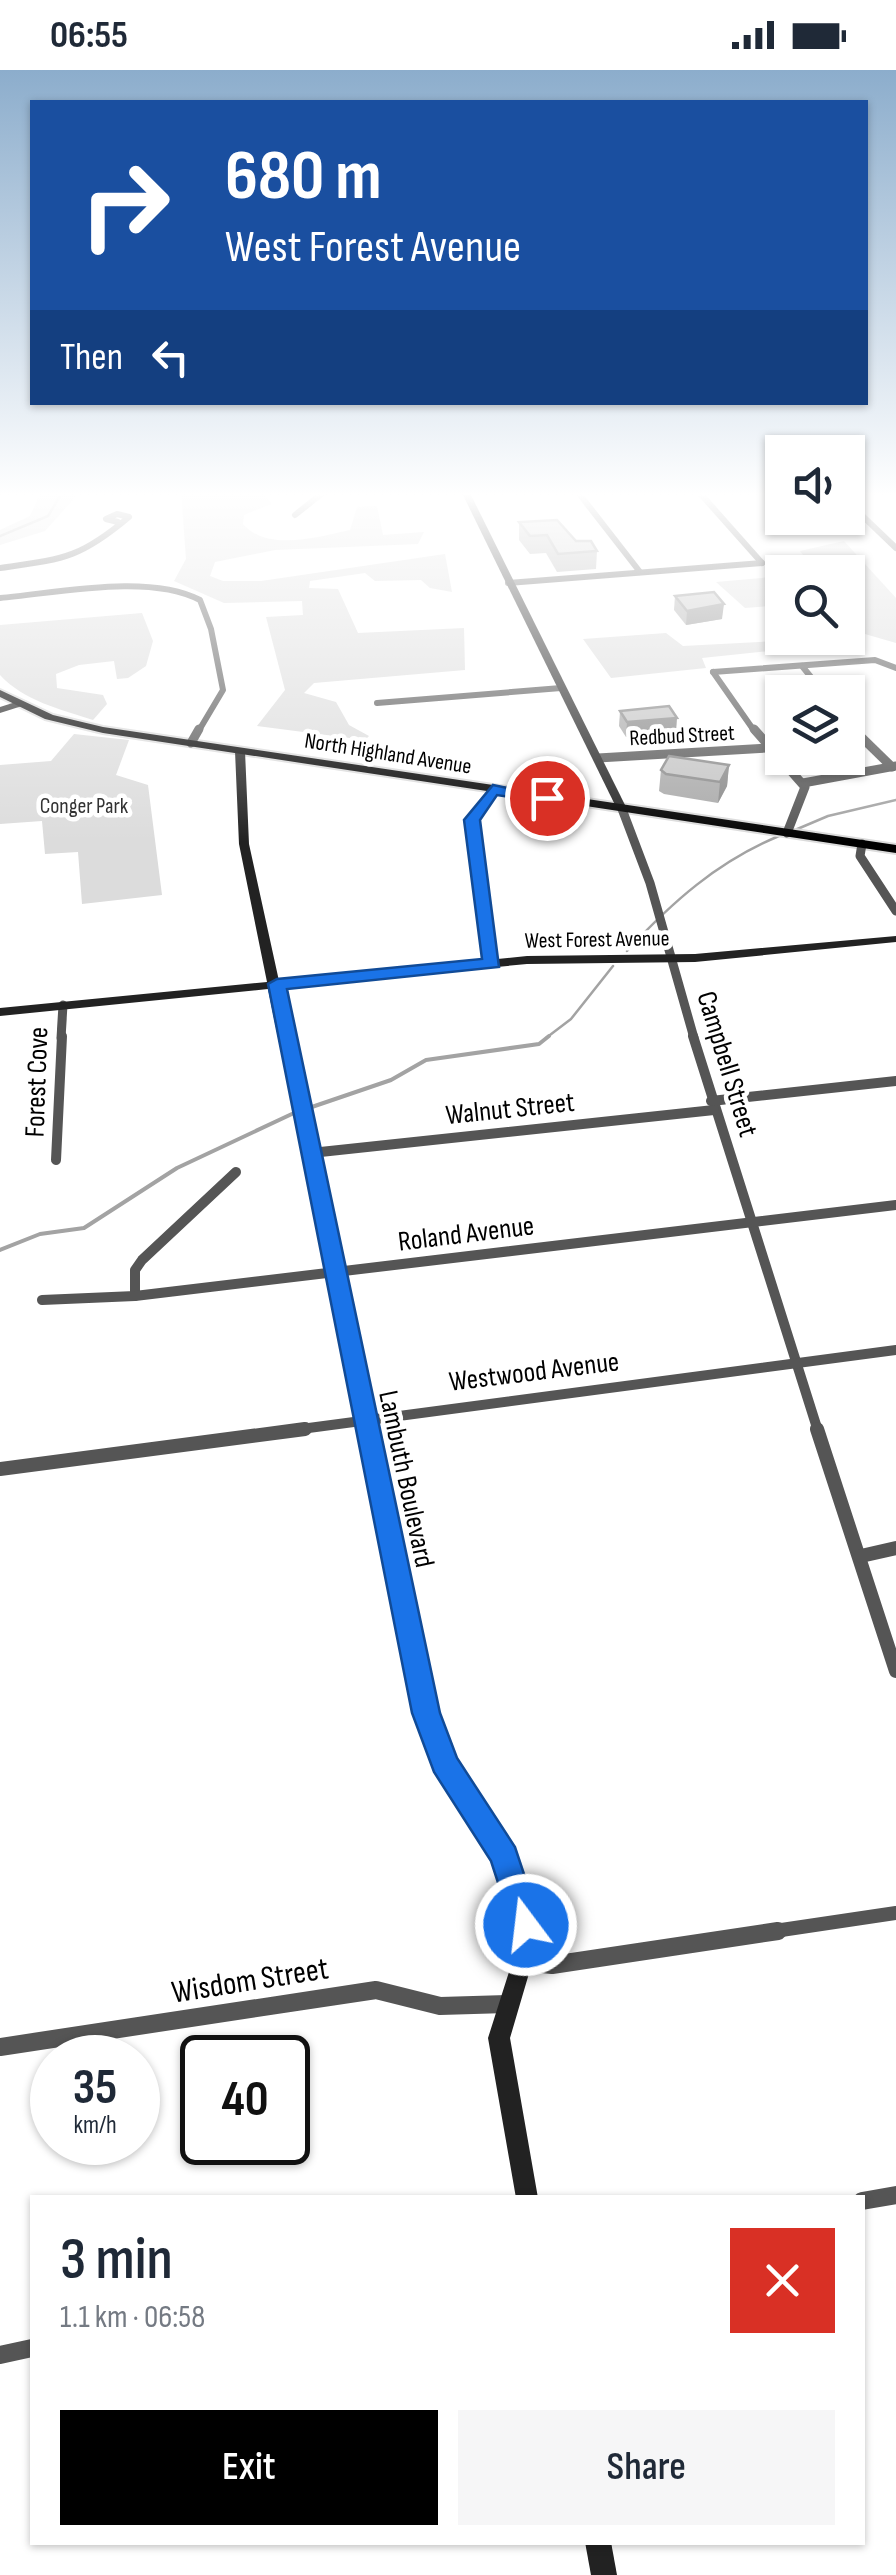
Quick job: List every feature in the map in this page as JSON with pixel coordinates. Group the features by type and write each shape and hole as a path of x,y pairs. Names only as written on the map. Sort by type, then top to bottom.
{"main road":[{"name":"Campbell Street","path":"521,608 622,809"},
{"name":"North Highland Avenue","path":"0,693 8,705 81,726 896,850"},
{"name":"Lambuth Boulevard","path":"240,751 242,832 277,984 362,1420 426,1713 444,1764 504,1856 521,1898 526,1925 522,1962 499,2038 526,2195"},
{"name":"West Forest Avenue","path":"0,1012 492,963 670,959 896,939"},
{"path":"599,2545 604,2575"}],"street":[{"path":"191,744 223,690 205,608"},
{"path":"765,745 712,672 884,661 896,668"},
{"path":"802,666 809,675"},
{"path":"377,703 561,688"},
{"path":"865,740 894,767"},
{"name":"Redbud Street","path":"598,758 765,748"},
{"path":"803,783 894,767"},
{"path":"783,833 805,792 795,775"},
{"path":"492,963 471,827 493,790"},
{"name":"Campbell Street","path":"622,809 658,913 749,1222 896,1671"},
{"path":"862,844 860,856 896,911"},
{"name":"Forest Cove","path":"56,1160 62,1006"},
{"name":"Walnut Street","path":"311,1153 896,1081"},
{"path":"135,1296 136,1270 142,1260 236,1172"},
{"name":"Roland Avenue","path":"42,1300 135,1296 896,1205"},
{"name":"Westwood Avenue","path":"0,1469 896,1350"},
{"path":"860,1556 896,1548"},
{"path":"522,1962 552,1966 896,1913"},
{"name":"Wisdom Street","path":"0,2047 376,1990 440,2006 507,2004"},
{"path":"865,2200 896,2195"},
{"path":"0,2354 30,2348"}],"green space":[{"path":"302,608 347,608 358,633 464,628 465,670 314,683 304,693 336,702 349,725 369,736 365,740 257,726 285,690 266,617 303,615"},
{"path":"865,608 896,608 896,643 865,634"},
{"path":"142,613 153,641 146,666 128,678 117,679 114,661 79,665 56,674 57,688 103,695 107,704 93,720 31,698 0,675 0,625"},
{"path":"666,633 683,646 765,642 765,651 702,658 706,668 611,678 583,639"},
{"name":"Conger Park","path":"74,734 129,740 116,775 148,785 162,895 82,904 78,852 45,854 42,821 0,824 0,765 51,761"}],"building":[{"path":"669,706 677,718 627,722 620,711"},
{"path":"669,756 729,765 720,782 666,774 661,770"}],"waterway":[{"path":"795,830 828,816 896,800"},
{"path":"627,951 697,885 735,858 779,836"},
{"path":"546,1038 571,1019 613,966"},
{"path":"303,1110 391,1080 426,1060 539,1044 549,1036"},
{"path":"0,1250 40,1234 84,1228 177,1168 294,1113"}],"route":[{"path":"526,1925 521,1898 504,1856 444,1764 426,1713 355,1383 277,984 492,963 484,935 472,820 493,790 547,798"}]}
